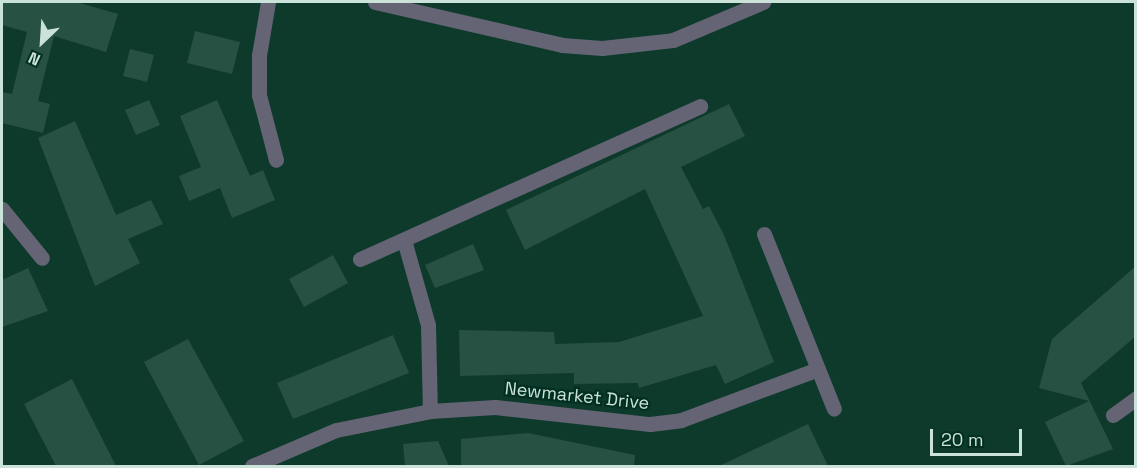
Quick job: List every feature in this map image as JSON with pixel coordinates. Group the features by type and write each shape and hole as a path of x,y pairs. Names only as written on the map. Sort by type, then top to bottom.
{"street":[{"path":"268,2 259,55 259,95 276,160"},
{"path":"375,2 391,3 562,45 602,48 673,40 763,2"},
{"path":"360,259 700,106"},
{"path":"2,209 42,258"},
{"path":"764,234 834,409"},
{"path":"404,240 428,325 430,411"},
{"name":"Newmarket Drive","path":"252,466 336,430 430,411 524,408 671,422 818,369"},
{"path":"1113,415 1136,398"}],"building":[{"path":"2,2 76,2 118,14 106,52 54,36 38,101 50,104 43,133 2,123 2,92 12,94 27,32 2,25"},
{"path":"195,31 240,42 232,74 187,63"},
{"path":"130,49 154,55 147,82 123,76"},
{"path":"149,100 160,125 136,135 125,110"},
{"path":"217,100 250,176 263,170 275,200 232,218 220,188 189,201 179,176 201,167 180,116"},
{"path":"729,104 745,136 681,167 703,209 709,206 724,235 774,362 725,384 716,365 639,388 638,383 574,384 574,373 460,376 459,330 554,332 555,344 619,342 703,316 645,189 525,250 506,210"},
{"path":"75,121 116,215 151,200 163,224 128,239 140,263 95,286 38,138"},
{"path":"473,244 484,270 435,288 425,265"},
{"path":"333,255 348,283 304,307 289,279"},
{"path":"1136,266 1136,336 1081,383 1113,449 1066,466 1045,422 1089,401 1039,388 1052,339"},
{"path":"28,268 48,311 2,327 2,280"},
{"path":"393,335 409,373 293,419 277,383"},
{"path":"188,339 244,441 199,465 144,362"},
{"path":"72,379 116,466 56,466 24,404"},
{"path":"808,424 828,466 719,466"},
{"path":"528,433 635,455 634,466 461,466 461,439"},
{"path":"438,441 449,466 405,466 403,444"}]}
